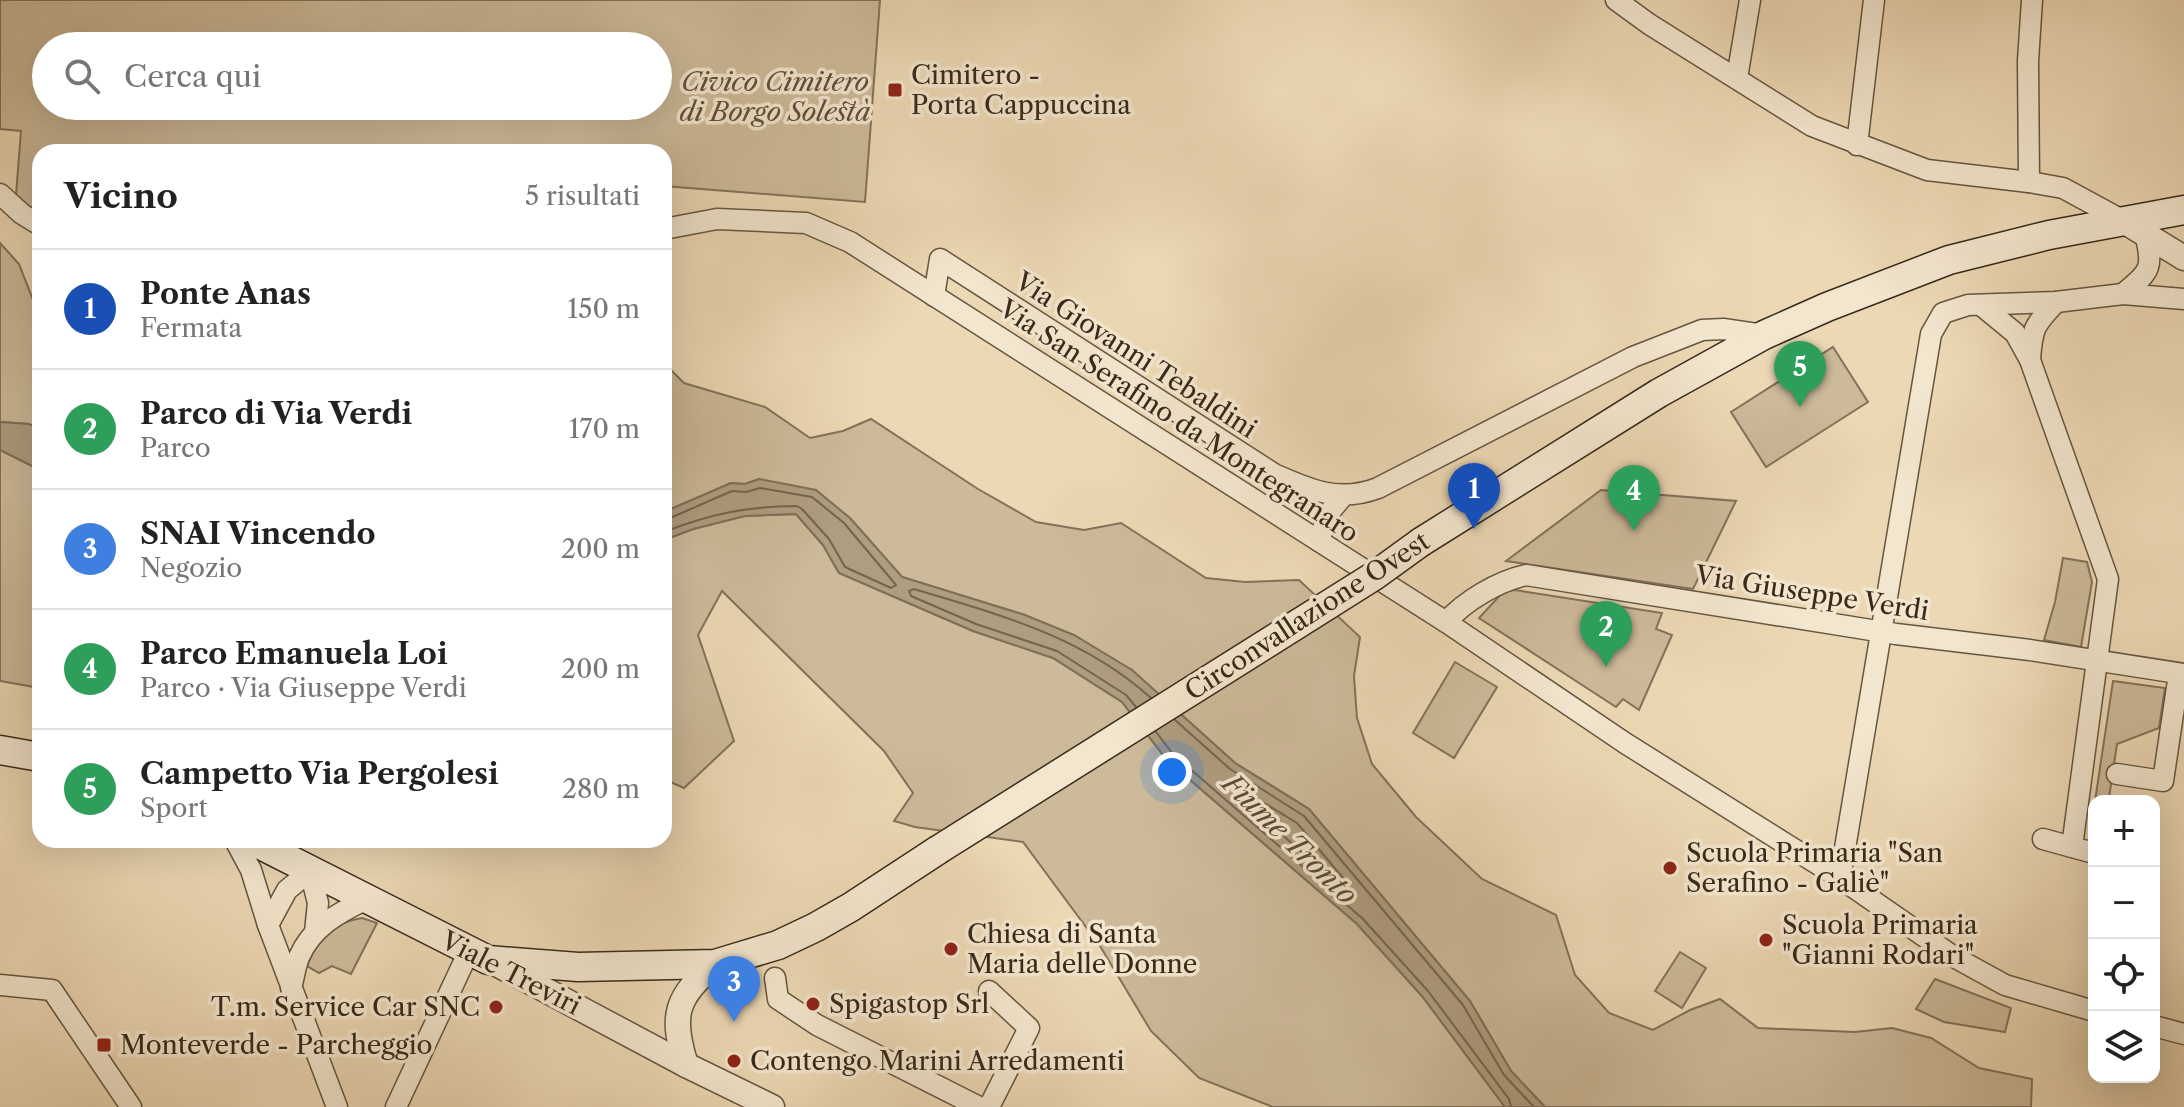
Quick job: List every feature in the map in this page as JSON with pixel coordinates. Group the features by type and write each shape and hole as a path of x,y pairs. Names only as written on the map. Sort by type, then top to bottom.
{"main road":[{"name":"Circonvallazione Ovest","path":"479,956 578,967 715,964 778,945 872,895 938,850 1374,576 1421,542 1659,393 1764,335 1949,260 2049,235 2133,227 2184,210"},
{"path":"0,750 32,756"},
{"name":"Viale Treviri","path":"266,848 479,956"}],"street":[{"path":"1616,0 1812,126 1927,170 2063,188 2184,258"},
{"path":"1737,78 1750,0"},
{"path":"1857,145 1874,0"},
{"path":"2029,182 2028,61 2032,0"},
{"path":"0,194 32,220"},
{"name":"Via San Serafino da Montegranaro","path":"672,227 717,219 806,223 850,242 1446,622 1625,743 1840,878 1954,957 2005,985 2088,1009"},
{"path":"2123,294 2144,275 2151,259 2133,227"},
{"name":"Via Giovanni Tebaldini","path":"934,296 940,259 1274,474 1308,489 1343,496 1363,494 1378,488 1633,357 1702,330 1723,329 1764,335"},
{"path":"1840,878 1931,334 1943,313 1968,305 2056,302 2123,294 2184,299"},
{"path":"2030,360 2032,334 2042,316 2056,302"},
{"path":"1981,305 2015,333 2030,360 2108,579 2072,847"},
{"path":"1319,541 1328,514 1343,496"},
{"name":"Via Giuseppe Verdi","path":"1446,622 1484,592 1509,579 1526,575 1881,632 2030,650 2181,674"},
{"path":"2117,774 2163,781 2181,674"},
{"path":"2043,839 2088,851"},
{"path":"239,848 251,870 268,925 337,1107"},
{"path":"268,925 287,890 310,871 318,903 315,932"},
{"path":"291,988 299,957 315,932 334,915 365,900"},
{"path":"396,1107 479,956"},
{"name":"Viale Treviri","path":"479,956 772,1107"},
{"name":"Circonvallazione Ovest","path":"686,1065 680,1046 679,1008 686,993 715,964"},
{"path":"775,978 778,999 817,1025 979,1107"},
{"path":"0,985 52,990 131,1107"},
{"path":"989,991 1029,1028 989,1107"},
{"path":"2160,1028 2184,1034"}],"green space":[{"name":"Civico Cimitero di Borgo Solestà","path":"0,0 880,0 865,202 672,187 672,144 32,144 32,209 15,208 21,131 0,129"},
{"path":"0,243 19,264 32,297 32,425 0,422"},
{"path":"1833,347 1868,402 1766,467 1731,412"},
{"path":"672,371 684,383 765,407 810,438 843,431 871,419 978,489 1036,522 1084,530 1121,523 1206,578 1245,582 1299,580 1360,637 1354,676 1357,718 1372,764 1416,817 1482,879 1556,915 1575,975 1609,1013 1653,1030 1690,1010 1720,999 1758,1028 1855,1032 1892,1028 1931,1038 1979,1068 2032,1079 2031,1107 1545,1107 1511,1071 1470,1001 1309,809 1235,763 1132,670 1025,615 902,577 850,518 759,479 745,484 731,483 672,509"},
{"path":"0,450 32,466 32,687 0,681"},
{"path":"1601,490 1736,501 1693,589 1506,561"},
{"path":"796,514 823,545 839,573 973,631 1053,658 1122,702 1167,760 1357,924 1422,996 1505,1107 1273,1107 1199,1078 1151,1031 1100,946 1023,842 915,827 894,821 913,793 884,751 722,591 698,635 734,741 684,788 672,783 672,537 744,516"},
{"path":"2063,558 2087,562 2092,582 2081,647 2044,640"},
{"path":"1515,590 1662,613 1656,629 1672,635 1639,710 1623,699 1616,707 1479,618 1504,591"},
{"path":"1455,662 1497,687 1454,758 1413,733"},
{"path":"2113,681 2165,688 2159,728 2117,744 2109,795 2096,795"},
{"path":"362,918 377,923 351,974 332,966 319,973 307,966 327,933 351,920"},
{"path":"1680,952 1706,968 1682,1008 1655,991"},
{"path":"1935,979 2011,1008 2005,1032 1944,1022 1916,1009"}],"water":[{"path":"0,422 32,425 32,466 0,450"},
{"name":"Fiume Tronto","path":"759,479 816,490 850,518 902,577 1025,615 1074,635 1132,670 1235,763 1309,809 1470,1001 1511,1071 1545,1107 1505,1107 1422,996 1357,924 1167,760 1122,702 1053,658 973,631 839,573 823,545 796,514 745,516 672,537 672,509 731,483 745,484"}],"place":[{"name":"Cimitero - Porta Cappuccina","path":"895,90"},
{"name":"Campetto Via Pergolesi","path":"1800,407"},
{"name":"Ponte Anas","path":"1474,529"},
{"name":"Parco Emanuela Loi","path":"1634,531"},
{"name":"Parco di Via Verdi","path":"1606,667"},
{"name":"Scuola Primaria \"San Serafino - Galiè\"","path":"1670,868"},
{"name":"Scuola Primaria \"Gianni Rodari\"","path":"1766,940"},
{"name":"Chiesa di Santa Maria delle Donne","path":"951,949"},
{"name":"Spigastop Srl","path":"813,1004"},
{"name":"T.m. Service Car SNC","path":"496,1007"},
{"name":"SNAI Vincendo","path":"734,1022"},
{"name":"Monteverde - Parcheggio","path":"104,1045"},
{"name":"Contengo Marini Arredamenti","path":"734,1061"}]}
